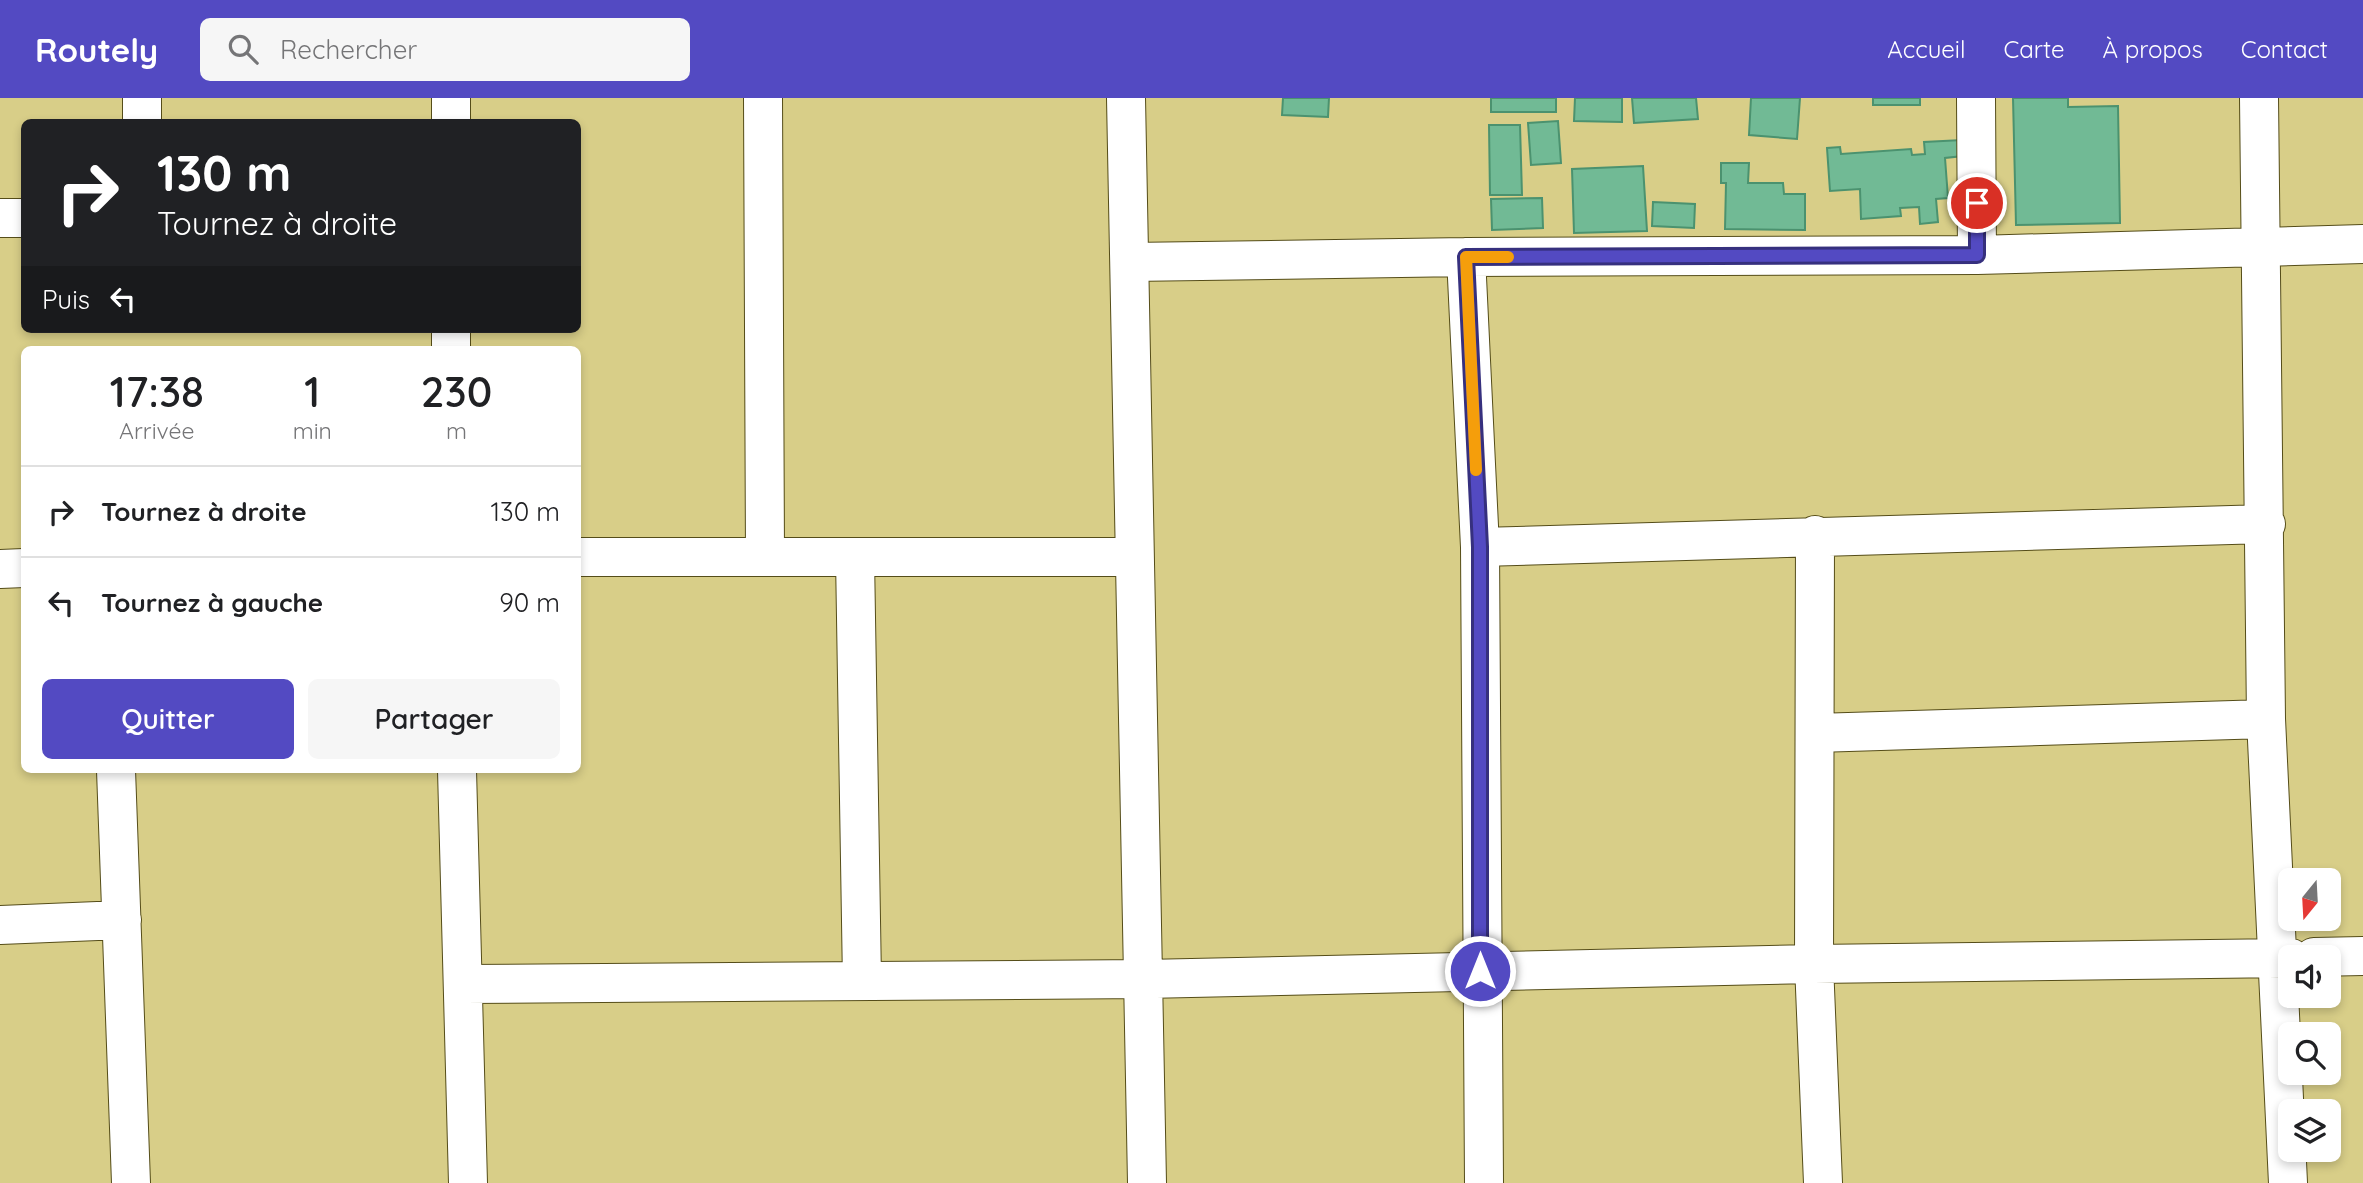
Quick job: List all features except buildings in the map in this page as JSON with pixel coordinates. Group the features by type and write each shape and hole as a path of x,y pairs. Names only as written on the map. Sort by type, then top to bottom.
{"street":[{"path":"142,98 142,119"},
{"path":"451,98 451,119"},
{"path":"763,98 765,556"},
{"path":"1126,98 1147,1183"},
{"path":"1976,98 1977,255"},
{"path":"2259,98 2263,246 2266,719 2282,945"},
{"path":"0,218 21,218"},
{"path":"1130,262 1466,257 1977,255 2363,244"},
{"path":"1466,257 1480,547 1480,971 1484,1183"},
{"path":"1480,547 1815,535 2266,524"},
{"path":"1815,535 1814,964 1823,1183"},
{"path":"581,556 1133,557"},
{"path":"855,557 862,982"},
{"path":"0,569 21,568"},
{"path":"1816,733 2266,719"},
{"path":"116,773 131,1183"},
{"path":"457,773 468,1183"},
{"path":"0,925 122,920"},
{"path":"2341,956 2363,956"},
{"path":"464,984 1145,979 1814,964 2278,958"},
{"path":"2284,1008 2288,1183"}],"slow traffic":[{"path":"1476,470 1466,257 1508,257"}],"route":[{"path":"1480,971 1480,547 1466,257 1977,255 1977,203"}]}
